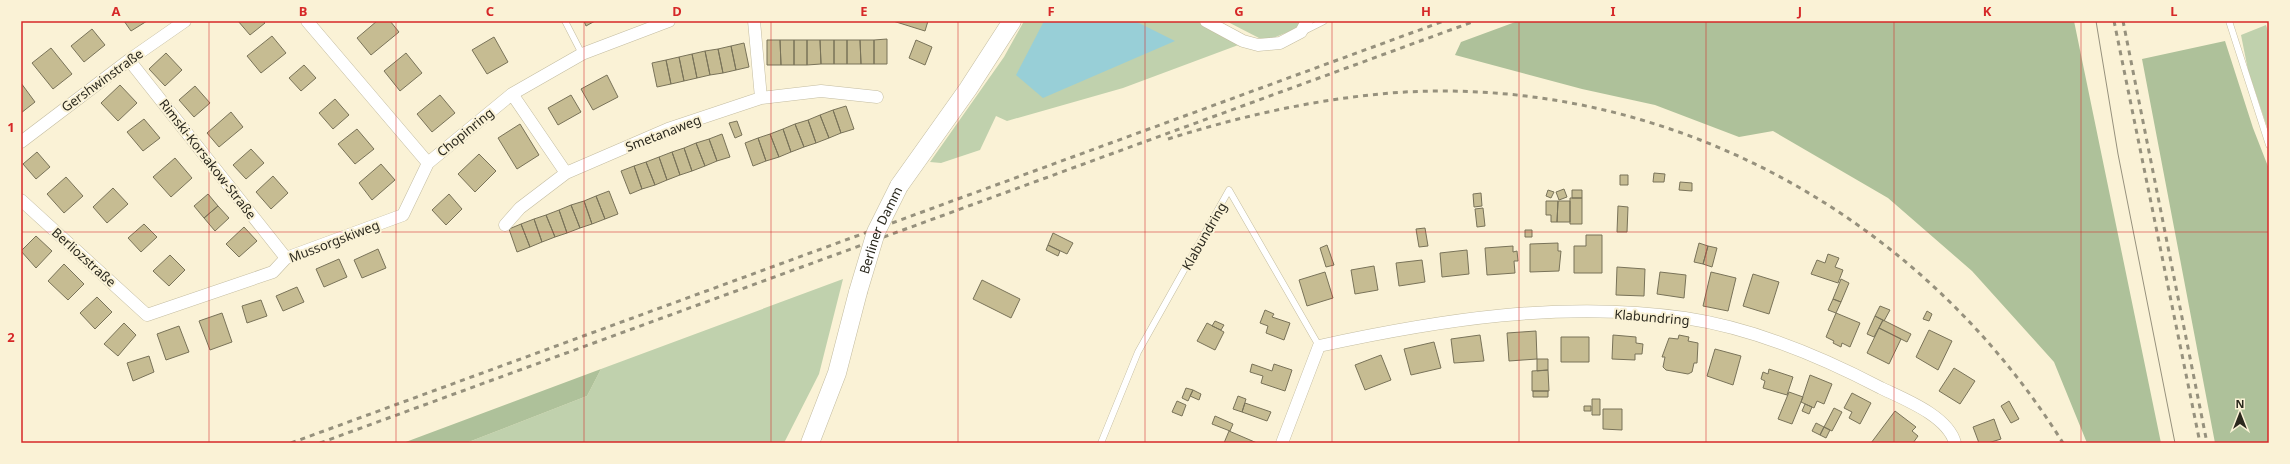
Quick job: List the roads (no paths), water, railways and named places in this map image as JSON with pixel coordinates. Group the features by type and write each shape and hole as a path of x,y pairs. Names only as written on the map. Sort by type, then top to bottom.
{"main road":[{"name":"Berliner Damm","path":"810,443 837,373 858,292 876,232 899,186 968,89 1012,21"}],"street":[{"name":"Gershwinstraße","path":"21,142 129,60 185,21"},
{"name":"Chopinring","path":"307,21 428,163 512,94 582,54 669,21"},
{"path":"754,21 760,98"},
{"path":"1206,21 1243,41 1258,44 1280,43 1301,32 1307,21"},
{"name":"Rimski-Korsakow-Straße","path":"129,60 286,258"},
{"name":"Smetanaweg","path":"505,225 520,208 566,173 668,129 760,98 821,91 877,97"},
{"path":"512,94 566,173"},
{"name":"Mussorgskiweg","path":"147,315 273,272 286,258 403,215 428,163"},
{"name":"Berliozstraße","path":"21,200 147,315"},
{"name":"Klabundring","path":"1319,346 1386,332 1451,321 1531,314 1629,312 1686,318 1766,338 1857,375 1916,405 1942,422 1951,433 1955,443"},
{"path":"1282,443 1319,346"}],"lane":[{"path":"565,21 582,54"},
{"path":"1301,32 1324,21"},
{"path":"2228,21 2269,145"},
{"name":"Klabundring","path":"1101,443 1138,352 1229,190 1319,346"}],"water":[{"path":"1044,21 1135,21 1175,41 1043,98 1016,75"}],"tram line":[{"path":"2096,21 2118,154 2175,443"}],"railway":[{"path":"291,443 1444,21"},
{"path":"320,443 1475,21"},
{"path":"2114,21 2200,443"},
{"path":"2123,21 2207,443"},
{"path":"1168,139 1226,122 1285,108 1345,98 1405,92 1504,94 1601,109 1693,137 1781,178 1863,229 1938,291 2005,362 2063,443"}]}
